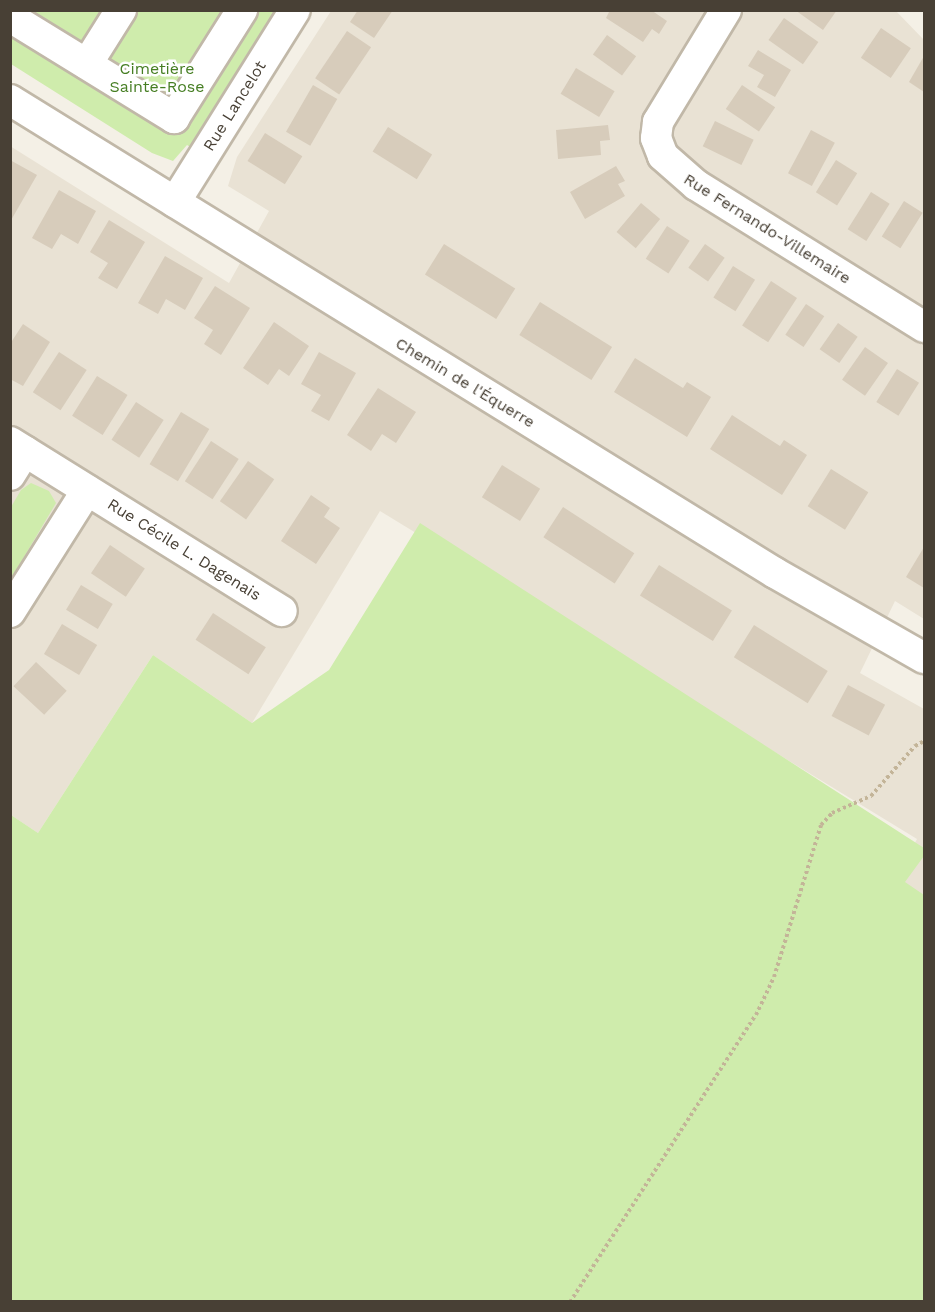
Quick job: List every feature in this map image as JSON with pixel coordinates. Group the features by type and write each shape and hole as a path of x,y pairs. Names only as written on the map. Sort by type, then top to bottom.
{"street":[{"path":"87,64 121,10"},
{"path":"19,17 87,64 174,118 242,10"},
{"name":"Rue Lancelot","path":"175,202 295,10"},
{"name":"Rue Fernando-Villemaire","path":"726,10 658,122 656,138 663,156 696,185 924,327"},
{"name":"Chemin de l'Équerre","path":"10,100 763,565 924,658"},
{"name":"Rue Cécile L. Dagenais","path":"15,456 87,490 282,611"},
{"path":"10,612 87,490"}],"path":[{"path":"570,1302 756,1016 781,955 821,825 832,813 871,796 915,746 924,741"}],"shaded area":[{"path":"331,11 896,11 924,40 924,619 895,601 860,673 924,709 924,912 891,888 917,839 380,511 252,723 153,655 38,833 11,815 10,146 229,283 269,211 228,186 237,157"}],"green space":[{"name":"Cimetière Sainte-Rose","path":"10,11 277,11 192,148 187,145 173,161 152,153 11,64"},
{"path":"31,483 49,491 56,503 11,579 11,507 21,490"},
{"path":"420,523 924,848 924,856 905,882 924,895 924,1301 11,1301 11,815 38,833 153,655 252,723 329,670"}],"building":[{"path":"358,10 393,10 374,38 350,22"},
{"path":"610,10 651,10 667,21 659,34 652,29 643,42 606,18"},
{"path":"795,10 837,10 823,30"},
{"path":"784,18 818,42 803,64 769,40"},
{"path":"881,28 911,48 891,78 861,58"},
{"path":"347,31 371,47 339,94 315,78"},
{"path":"607,35 636,56 622,76 593,54"},
{"path":"758,50 791,70 775,97 757,87 764,75 748,66"},
{"path":"924,56 924,92 909,82"},
{"path":"576,68 615,91 599,117 561,94"},
{"path":"313,85 337,99 310,146 286,132"},
{"path":"742,85 775,107 759,131 726,109"},
{"path":"715,121 754,140 741,165 703,146"},
{"path":"608,125 610,140 600,141 601,155 558,159 556,130"},
{"path":"388,127 432,155 417,179 373,152"},
{"path":"811,130 835,143 812,186 788,173"},
{"path":"265,133 302,156 285,184 248,161"},
{"path":"10,160 37,175 10,222"},
{"path":"836,160 857,173 837,205 816,192"},
{"path":"616,166 625,181 618,184 625,196 585,219 570,192"},
{"path":"59,190 96,211 78,244 61,234 52,249 32,238"},
{"path":"871,192 890,204 866,241 848,229"},
{"path":"904,201 923,213 900,248 882,237"},
{"path":"641,203 660,219 636,248 617,232"},
{"path":"109,220 145,242 117,289 98,278 108,263 90,252"},
{"path":"667,226 690,241 668,273 646,259"},
{"path":"444,244 515,289 496,319 425,275"},
{"path":"705,244 725,258 708,282 688,268"},
{"path":"165,256 203,278 185,310 166,299 158,314 138,303"},
{"path":"733,266 755,280 735,311 713,297"},
{"path":"771,281 797,298 768,342 742,325"},
{"path":"215,286 250,308 221,355 204,344 213,330 194,318"},
{"path":"540,302 612,347 591,380 519,335"},
{"path":"806,304 824,316 804,347 785,335"},
{"path":"274,322 309,346 289,376 279,369 268,385 243,368"},
{"path":"838,323 858,337 839,363 820,349"},
{"path":"23,324 50,342 23,386 10,379 10,344"},
{"path":"865,347 888,363 865,396 842,380"},
{"path":"59,352 87,370 61,410 33,392"},
{"path":"319,352 356,373 329,421 311,411 321,395 301,384"},
{"path":"635,358 683,388 687,382 711,397 687,437 614,392"},
{"path":"897,369 919,383 898,416 876,402"},
{"path":"97,376 128,395 103,435 72,416"},
{"path":"378,388 416,412 396,443 382,434 371,451 347,435"},
{"path":"136,402 164,420 139,458 111,440"},
{"path":"181,412 209,429 178,481 150,464"},
{"path":"732,415 780,446 784,440 807,455 782,495 710,449"},
{"path":"211,441 239,459 213,499 185,481"},
{"path":"248,461 274,479 246,519 220,501"},
{"path":"502,465 540,489 520,521 482,497"},
{"path":"831,469 868,492 845,530 808,506"},
{"path":"311,495 330,508 324,517 340,528 316,564 281,541"},
{"path":"563,507 634,553 615,583 543,537"},
{"path":"110,545 145,568 126,597 91,573"},
{"path":"924,547 924,588 906,577"},
{"path":"659,565 732,611 713,641 640,596"},
{"path":"81,585 113,604 98,629 66,610"},
{"path":"213,613 266,647 248,674 196,640"},
{"path":"62,624 97,645 79,675 44,654"},
{"path":"754,625 828,671 808,703 734,657"},
{"path":"36,662 67,691 44,715 13,686"},
{"path":"848,685 885,705 869,736 832,716"}]}
